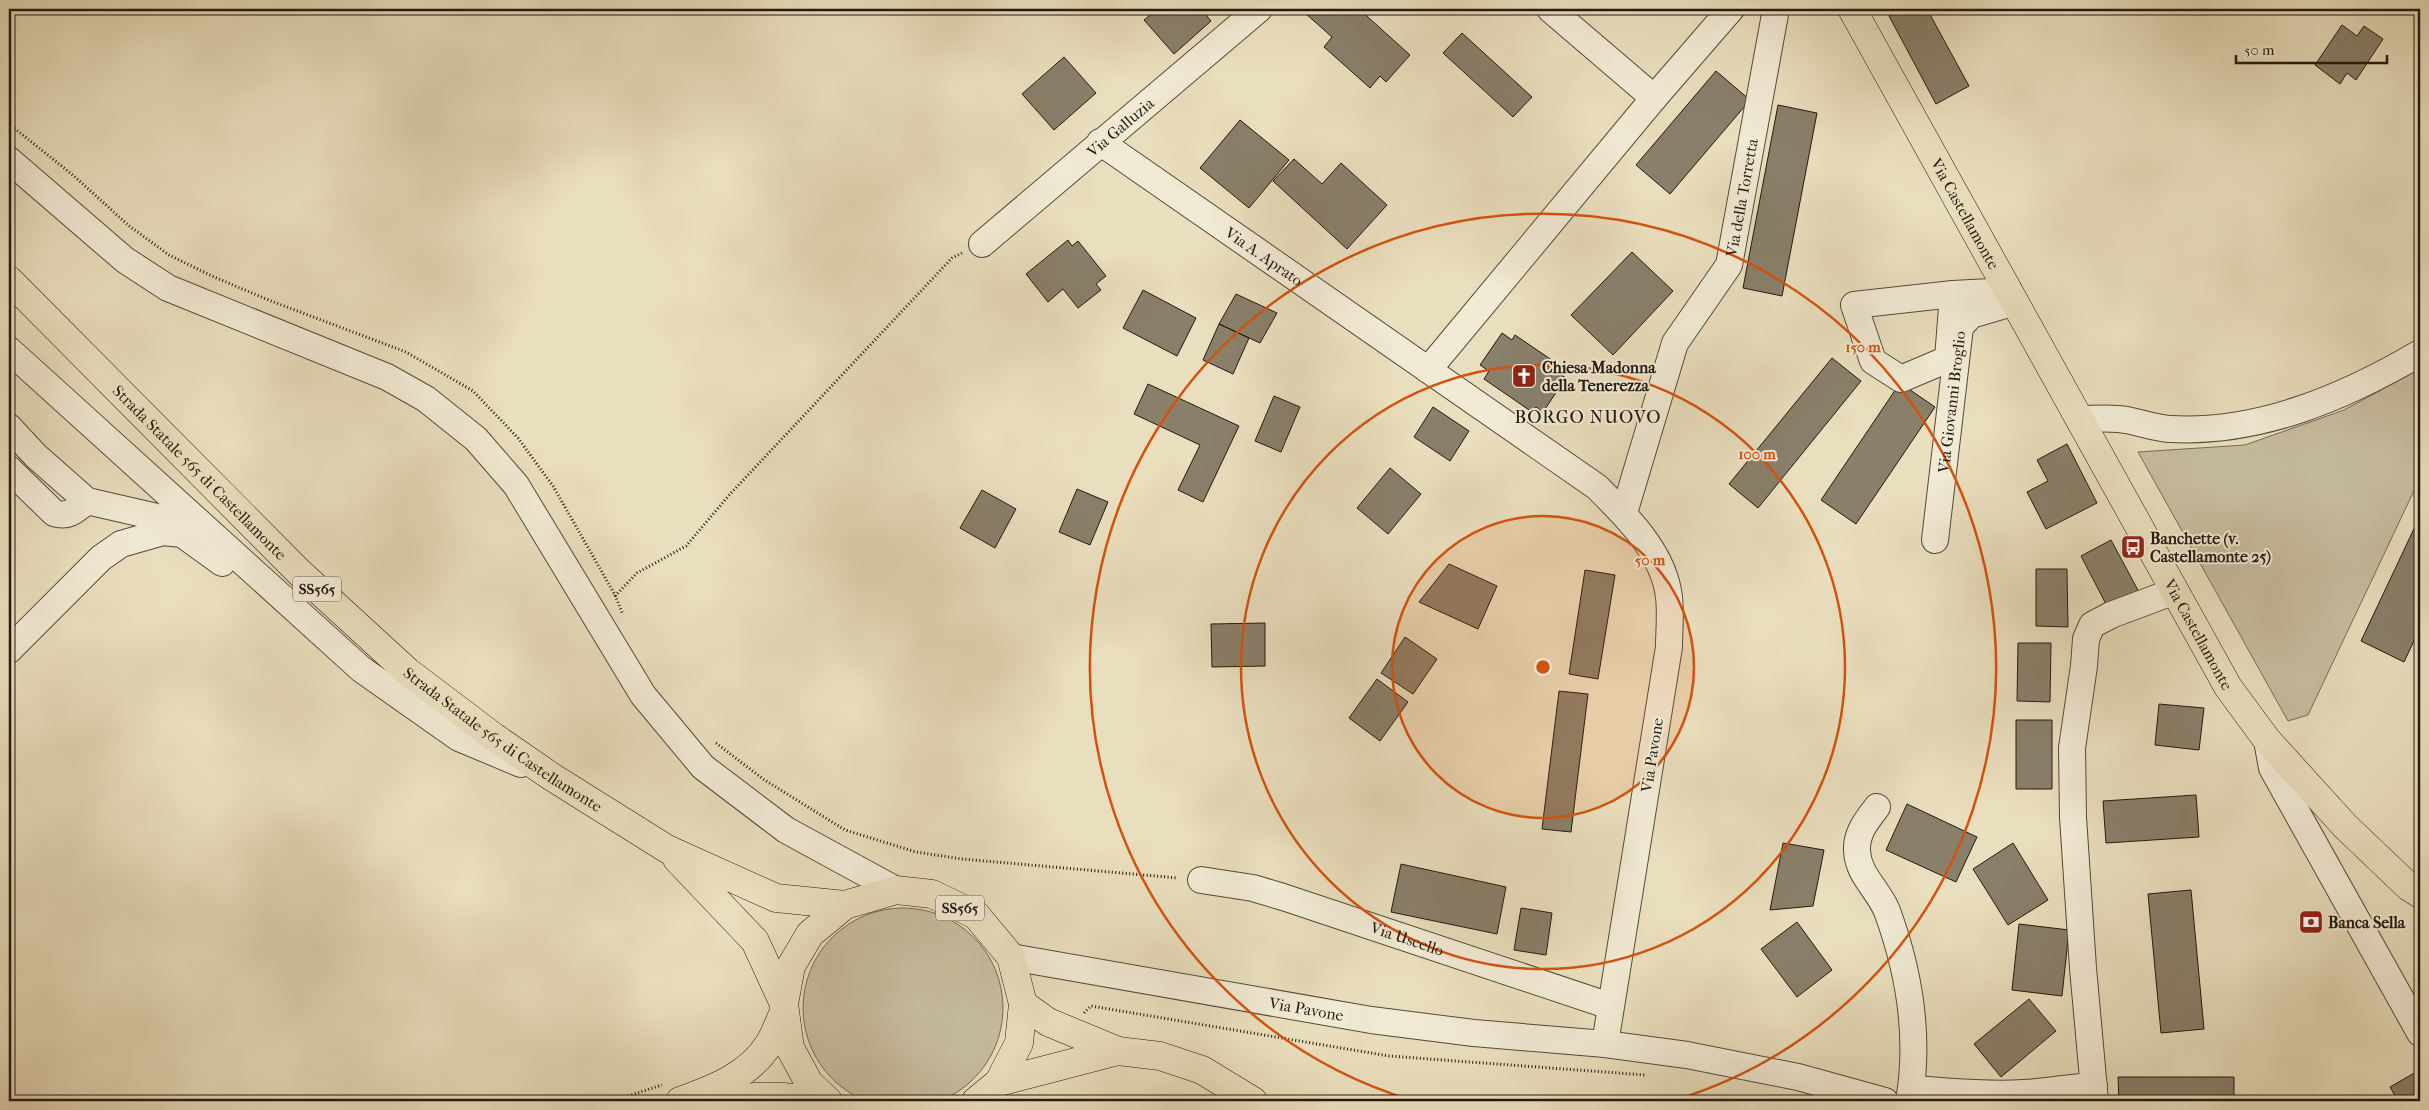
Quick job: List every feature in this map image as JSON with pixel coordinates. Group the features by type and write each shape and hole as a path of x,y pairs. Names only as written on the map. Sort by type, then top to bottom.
{"main road":[{"name":"Via Castellamonte","path":"1852,9 2228,686 2267,740 2345,826 2410,887 2420,894"},
{"name":"Strada Statale 565 di Castellamonte","path":"9,280 313,586 408,672 494,737 552,777 667,849 776,898 845,905"},
{"name":"Strada Statale 565 di Castellamonte","path":"667,849 755,942 784,1008"},
{"name":"SS565","path":"828,1101 809,1084 790,1048 784,1008 792,966 810,934 845,905 896,890 932,894 976,915 1010,957 1023,1004 1018,1043 999,1082 976,1101"},
{"name":"SS565","path":"1023,1004 1048,1022 1118,1051 1160,1056 1202,1070 1253,1101"},
{"path":"680,1101 721,1086 750,1066 770,1043 784,1008"},
{"name":"SS565","path":"999,1082 1118,1051"},
{"path":"737,1100 792,1097 809,1101"}],"street":[{"name":"Via Galluzia","path":"982,244 1258,9"},
{"path":"1550,9 1654,98"},
{"path":"1428,370 1654,98 1731,9"},
{"name":"Via della Torretta","path":"1624,514 1675,343 1729,265 1776,9"},
{"name":"Via A. Aprato","path":"1100,142 1597,487"},
{"path":"9,160 125,260 168,288 387,378 426,399 476,439 516,485 643,695 703,767 786,830 896,890"},
{"path":"1952,294 2012,297"},
{"name":"Via Giovanni Broglio","path":"1935,540 1960,327 1971,315 2012,297"},
{"path":"9,350 361,669 459,738 552,777"},
{"path":"2080,419 2118,419 2169,429 2236,426 2283,416 2376,378 2420,353"},
{"path":"9,427 36,456 87,501 161,518 257,590 308,622"},
{"path":"9,469 54,513 62,516 71,513 87,501"},
{"name":"Via Pavone","path":"1597,487 1624,514 1659,561 1669,597 1669,648 1605,1044"},
{"path":"9,650 101,558 122,544 163,532 182,534"},
{"path":"1877,807 1858,835 1857,850 1861,872 1875,889 1886,910 1905,967 1910,998 1914,1070 1910,1095 2024,1093 2061,1088 2095,1094 2083,968 2073,807 2072,748 2086,639 2092,625 2110,615 2175,591"},
{"name":"Via Castellamonte","path":"2267,740 2272,768 2420,1033"},
{"name":"Via Uscello","path":"1201,880 1253,888 1283,897 1610,1006"},
{"name":"Via Pavone","path":"1010,957 1371,1020 1474,1033 1605,1044 1687,1055 1798,1077 1886,1101"}],"path":[{"path":"592,612 615,595 637,573 686,546 730,493 952,258 982,244"},
{"path":"615,595 627,623"},
{"path":"710,738 764,780 845,830 916,852 962,859 1201,880"},
{"path":"1076,1034 1078,1018 1091,1006 1389,1056 1651,1075"}],"shaded area":[{"path":"2420,369 2420,478 2308,715 2288,721 2138,452 2245,445 2344,410"},
{"path":"903,908 932,912 959,925 974,937 986,952 999,979 1003,1008 999,1037 986,1064 974,1079 959,1091 932,1104 903,1108 874,1104 847,1091 832,1079 820,1064 807,1037 803,1008 807,979 820,952 832,937 847,925 874,912"}],"building":[{"path":"1158,9 1201,9 1211,21 1174,54 1144,20"},
{"path":"1309,9 1359,9 1410,55 1386,82 1380,76 1370,88 1324,47 1332,37 1305,13"},
{"path":"1902,9 1927,9 1969,86 1936,104 1889,16"},
{"path":"2342,25 2357,36 2364,26 2383,39 2356,80 2347,73 2340,84 2315,65"},
{"path":"1462,33 1532,97 1513,117 1443,53"},
{"path":"1064,57 1096,93 1054,130 1022,94"},
{"path":"1716,71 1750,100 1670,194 1636,165"},
{"path":"1778,105 1817,113 1782,296 1743,288"},
{"path":"1240,120 1289,160 1249,208 1200,168"},
{"path":"1294,159 1322,184 1341,163 1387,205 1347,249 1273,181"},
{"path":"1068,240 1072,246 1078,241 1106,276 1096,284 1101,290 1078,308 1063,289 1048,302 1026,274"},
{"path":"1632,252 1673,291 1613,355 1571,315"},
{"path":"1143,290 1196,318 1177,356 1123,328"},
{"path":"1236,294 1277,313 1260,343 1219,324"},
{"path":"1219,324 1249,338 1233,374 1203,360"},
{"name":"Chiesa Madonna della Tenerezza","path":"1502,333 1512,340 1515,335 1562,367 1558,373 1566,378 1543,412 1536,407 1532,412 1484,379 1489,371 1480,365"},
{"path":"1832,358 1861,381 1758,508 1729,484"},
{"path":"1900,383 1935,407 1856,524 1821,500"},
{"path":"1148,384 1239,426 1203,502 1178,490 1200,445 1134,414"},
{"path":"1274,396 1300,407 1281,452 1255,441"},
{"path":"1433,407 1469,431 1450,461 1414,437"},
{"path":"2067,444 2097,503 2046,529 2027,492 2048,481 2037,460"},
{"path":"1390,468 1421,494 1388,534 1357,508"},
{"path":"1077,489 1108,502 1090,545 1059,532"},
{"path":"982,490 1016,509 995,548 960,528"},
{"path":"2420,516 2420,628 2404,662 2361,641"},
{"path":"2111,540 2140,594 2109,610 2081,556"},
{"path":"1449,564 1497,586 1478,629 1419,602"},
{"path":"2036,569 2067,569 2068,627 2036,626"},
{"path":"1585,570 1615,575 1598,679 1569,674"},
{"path":"1265,623 1265,666 1212,667 1211,624"},
{"path":"1405,637 1437,659 1413,694 1381,673"},
{"path":"2018,643 2051,643 2050,702 2017,701"},
{"path":"1377,679 1408,702 1380,741 1349,718"},
{"path":"1559,691 1588,694 1571,832 1542,829"},
{"path":"2159,704 2204,708 2199,750 2155,745"},
{"path":"2016,720 2052,720 2052,789 2016,789"},
{"path":"2196,795 2199,837 2106,843 2103,801"},
{"path":"1907,804 1977,837 1956,882 1886,850"},
{"path":"1783,843 1824,850 1813,906 1770,910"},
{"path":"2013,843 2048,900 2008,925 1973,869"},
{"path":"1401,864 1506,887 1497,934 1391,912"},
{"path":"2191,890 2204,1029 2161,1033 2148,894"},
{"path":"1521,908 1552,913 1546,955 1514,950"},
{"path":"1797,922 1832,970 1797,997 1761,949"},
{"path":"2019,924 2069,930 2062,996 2012,990"},
{"path":"2029,999 2056,1031 2001,1077 1974,1044"},
{"path":"2416,1072 2420,1079 2420,1101 2398,1101 2390,1087"},
{"path":"2118,1077 2234,1077 2234,1101 2119,1101"}],"place":[{"name":"Chiesa Madonna della Tenerezza","path":"1524,376"},
{"name":"Banchette (v. Castellamonte 25)","path":"2133,547"},
{"name":"Banca Sella","path":"2311,922"}],"district":[{"name":"BORGO NUOVO","path":"1588,417"}]}
